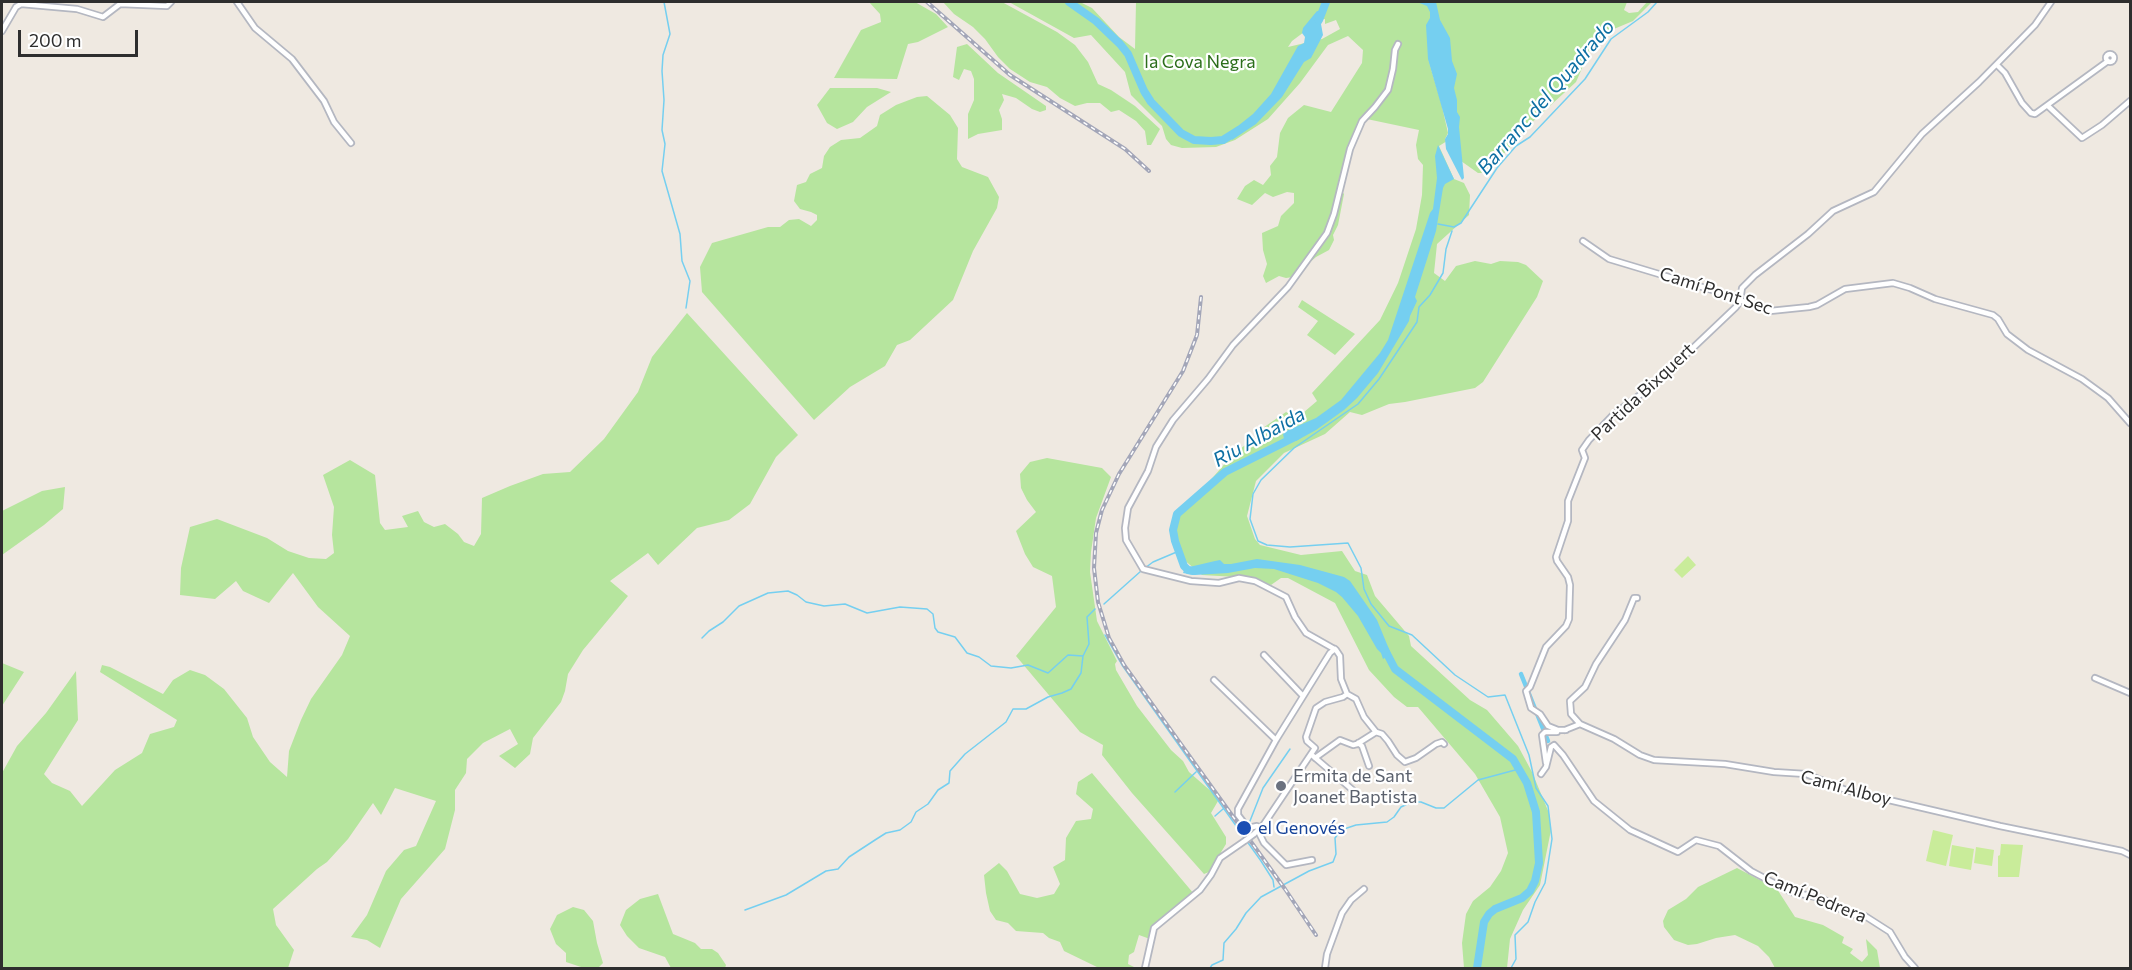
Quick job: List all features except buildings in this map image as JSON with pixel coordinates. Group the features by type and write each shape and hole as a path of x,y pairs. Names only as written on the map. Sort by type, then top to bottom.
{"street":[{"path":"2,31 16,7 21,4 77,9 103,16 120,4 141,3 167,6 171,2"},
{"path":"237,2 255,28 292,59 324,101 334,122 351,143"},
{"path":"1740,301 1742,288 1808,234 1821,220 1842,205 1874,192 1922,134 1997,65 2035,25 2051,2"},
{"path":"1398,44 1388,90 1362,121 1350,148 1327,233 1288,287 1233,345 1173,420 1156,447 1148,471 1128,508 1127,544 1143,569 1191,581 1219,583 1239,578 1255,581 1286,597 1306,633 1335,649 1340,656 1341,678 1347,694 1355,698 1364,717 1376,732 1388,741 1397,755 1405,762 1412,761 1440,742 1444,744"},
{"path":"1997,65 2005,73 2021,102 2031,113 2037,113 2108,61"},
{"path":"2048,106 2082,138 2102,125 2130,101"},
{"name":"Camí Pont Sec","path":"1583,241 1609,258 1712,290 1763,310 1782,311 1817,305 1839,291 1867,285 1893,283 1935,299 1994,315 2007,334 2028,350 2082,379 2108,398 2130,423"},
{"name":"Partida Bixquert","path":"1566,730 1548,726 1540,714 1532,708 1526,691 1530,687 1546,647 1566,626 1569,619 1568,577 1556,557 1568,522 1568,501 1585,458 1582,450 1613,415 1656,383 1740,301"},
{"path":"1541,774 1546,763 1543,732 1566,730 1580,724 1571,714 1570,701 1585,687 1596,664 1625,620 1634,598 1637,598"},
{"path":"1312,860 1286,866 1265,845 1257,826 1248,828 1237,812 1276,740 1330,653 1335,649"},
{"path":"1264,655 1304,696"},
{"path":"2095,678 2130,693"},
{"path":"1214,680 1276,740"},
{"path":"1145,969 1154,928 1200,890 1220,858 1258,831 1313,756 1315,748 1306,740 1314,711 1325,702 1347,694"},
{"name":"Camí Alboy","path":"1580,724 1654,760 1725,764 1774,772 1806,774 1846,790 1872,797 2122,851 2130,855"},
{"path":"1313,756 1340,740 1353,744 1358,743 1376,732"},
{"path":"1358,743 1362,746 1369,766"},
{"name":"Camí Pedrera","path":"1546,763 1551,747 1554,745 1563,754 1594,801 1630,830 1642,836 1678,852 1696,840 1719,846 1745,867 1791,892 1821,898 1850,914 1865,916 1875,921 1895,938 1905,957 1915,969"},
{"path":"1313,756 1355,792"},
{"path":"1325,969 1327,954 1342,913 1351,900 1364,889"}],"green space":[{"path":"869,2 915,2 936,14 948,27 918,42 908,44 897,79 834,78 861,30 881,22 880,14"},
{"path":"943,2 1002,2 1057,32 1075,45 1088,62 1098,84 1135,106 1160,129 1151,145 1147,145 1145,131 1136,121 1119,110 1111,112 1100,103 1075,106 1060,98 1047,87 1030,82 1010,69 973,27 954,14"},
{"name":"la Cova Negra","path":"1009,2 1080,2 1092,8 1119,37 1135,49 1136,2 1627,2 1624,10 1629,13 1638,12 1647,2 1652,2 1633,21 1602,34 1590,50 1576,82 1528,126 1487,173 1478,173 1461,161 1428,59 1448,133 1445,139 1447,141 1439,146 1454,179 1464,183 1470,195 1469,215 1437,244 1434,273 1445,281 1456,266 1475,261 1491,264 1500,261 1518,262 1526,265 1543,281 1537,297 1483,382 1475,388 1389,404 1362,415 1350,412 1325,434 1284,453 1256,481 1247,516 1255,539 1260,545 1301,555 1342,551 1355,571 1367,575 1375,596 1409,636 1411,646 1470,700 1487,710 1518,746 1549,813 1551,830 1540,885 1523,910 1510,939 1507,968 1464,968 1462,943 1466,914 1473,901 1490,887 1501,871 1508,853 1500,817 1475,774 1418,707 1407,707 1394,697 1369,670 1335,603 1288,578 1281,578 1271,585 1254,578 1202,575 1183,559 1175,532 1180,515 1235,452 1256,438 1260,430 1286,412 1297,418 1317,401 1312,393 1380,320 1398,283 1416,229 1422,195 1423,165 1418,159 1416,145 1419,130 1362,118 1359,120 1347,150 1338,187 1344,194 1338,225 1333,235 1334,240 1329,250 1316,257 1293,277 1279,276 1266,283 1263,276 1267,264 1262,233 1278,226 1281,216 1294,203 1294,193 1287,192 1273,197 1265,193 1252,205 1237,199 1245,186 1254,180 1263,185 1271,175 1270,166 1277,157 1280,133 1288,118 1304,105 1331,112 1362,63 1363,50 1348,36 1328,45 1300,83 1268,119 1235,140 1216,147 1182,148 1171,145 1166,139 1162,126 1131,95 1125,72 1091,35 1074,38","holes":["1325,19 1325,24 1336,20 1340,29 1322,39 1288,47 1292,41 1320,20"]},
{"path":"967,44 998,73 1046,106 1046,110 1040,112 1016,98 1002,94 1004,100 999,110 1002,130 978,134 968,139 968,114 974,100 974,79 971,71 964,69 959,80 953,77 957,47"},
{"path":"830,88 877,88 891,92 867,107 853,122 837,129 827,123 817,105"},
{"path":"927,96 950,115 958,128 957,159 962,167 988,177 999,197 997,208 973,251 953,300 910,340 897,345 885,366 850,387 814,420 702,292 700,267 712,243 768,227 780,227 789,220 799,219 811,226 817,220 817,215 800,209 794,201 797,185 806,182 810,174 822,168 824,156 830,147 841,140 860,138 877,126 880,115 896,105 917,97"},
{"path":"1302,300 1355,334 1335,355 1307,335 1318,321 1298,307"},
{"path":"687,313 798,435 776,457 750,504 729,520 697,528 658,565 648,553 610,581 628,596 583,650 568,674 561,702 533,738 530,754 515,768 499,756 518,744 510,729 483,743 467,759 466,773 455,790 455,810 445,849 401,899 380,948 367,940 351,937 367,915 386,871 404,850 416,846 436,801 395,788 381,815 373,803 348,839 327,862 273,909 276,925 294,950 288,968 2,968 2,773 17,746 46,713 76,671 78,720 44,774 52,783 70,791 82,806 115,770 142,753 150,734 174,727 177,720 100,672 102,665 163,694 173,680 190,670 205,675 224,689 247,718 253,737 270,762 287,777 289,751 301,720 311,699 342,655 350,636 318,607 293,573 269,603 243,591 236,581 215,599 180,595 181,568 190,527 217,519 267,538 288,551 309,558 326,559 334,553 332,535 334,507 323,475 350,460 375,475 380,523 385,530 408,527 402,516 418,511 424,522 434,527 445,524 464,542 474,546 481,534 482,498 543,474 570,472 604,439 638,392 652,357"},
{"path":"1047,458 1102,468 1111,477 1096,518 1091,552 1090,572 1097,621 1117,661 1116,670 1137,706 1171,750 1183,761 1189,772 1213,793 1218,801 1211,813 1226,837 1226,844 1209,872 1204,874 1132,793 1102,755 1103,745 1080,732 1016,656 1056,607 1052,576 1033,567 1016,531 1036,512 1021,488 1020,474 1030,462"},
{"path":"65,487 63,509 2,555 2,511 42,491"},
{"path":"1688,556 1696,565 1682,578 1674,570"},
{"path":"2,663 24,672 2,706"},
{"path":"1092,773 1194,894 1157,923 1150,939 1139,935 1134,952 1129,955 1128,964 1136,968 1099,968 1064,951 1060,942 1043,933 1016,931 1008,923 996,920 990,911 984,875 999,863 1007,871 1020,894 1037,898 1054,894 1060,884 1053,867 1065,860 1066,838 1076,821 1091,819 1093,809 1076,794 1078,782"},
{"path":"1933,830 1953,835 1946,866 1926,861"},
{"path":"2001,844 2023,845 2019,877 1998,877 1998,856"},
{"path":"1952,845 1974,849 1971,870 1949,866"},
{"path":"1976,847 1994,850 1992,866 1974,863"},
{"path":"1737,868 1777,889 1795,917 1823,925 1844,937 1842,943 1853,949 1850,953 1862,962 1868,955 1866,939 1877,950 1880,968 1775,968 1769,957 1758,946 1735,935 1688,945 1674,940 1664,927 1663,921 1668,910 1686,899 1698,887"},
{"path":"658,894 673,934 695,943 701,949 712,949 718,953 726,965 725,968 671,968 665,957 639,948 627,936 620,925 626,910 640,899"},
{"path":"573,907 584,910 593,921 603,963 598,968 584,968 566,962 566,953 556,944 550,929 557,915"}],"water":[{"path":"1417,2 1436,2 1440,20 1450,38 1452,61 1457,74 1454,88 1457,112 1460,117 1464,178 1462,180 1446,149 1445,139 1448,129 1428,59 1426,25 1430,12 1427,6"},
{"path":"1317,11 1324,13 1321,24 1323,35 1311,58 1304,62 1282,97 1256,124 1232,140 1229,133 1253,114 1271,94 1298,46 1304,43 1303,28"},
{"path":"1438,145 1454,179 1445,184 1443,188 1436,231 1415,297 1417,301 1409,321 1378,373 1357,398 1316,430 1296,441 1284,439 1283,434 1286,431 1316,418 1341,400 1388,340 1433,209 1437,178 1435,156"},
{"path":"1257,559 1300,565 1344,577 1350,581 1377,620 1391,654 1383,659 1358,616 1342,597 1318,583 1274,569 1255,568 1228,573 1195,575 1183,573 1185,568 1220,560 1224,564 1231,564"}],"waterway":[{"path":"664,2 670,34 663,55 662,71 664,100 662,130 665,144 662,171 680,234 682,261 690,281 686,308"},
{"name":"Riu Albaida","path":"1069,2 1096,21 1120,44 1128,54 1151,102 1181,133 1194,140 1211,141 1223,140 1239,130"},
{"name":"Riu Albaida","path":"1319,20 1326,2"},
{"name":"Barranc del Quadrado","path":"1438,224 1454,227 1461,223 1497,168 1516,146 1530,137 1585,79 1611,39 1648,12 1657,2"},
{"path":"1452,231 1446,249 1443,273 1430,295 1419,307 1417,322 1379,379 1358,404 1294,448 1261,480 1253,494 1250,519 1258,541 1267,545 1290,547 1348,543 1361,568 1364,589 1371,604 1389,626 1412,635 1455,675 1488,697 1505,695 1529,755 1536,788 1548,806 1552,839 1545,883 1528,922 1515,935 1516,959 1511,968"},
{"name":"Riu Albaida","path":"1193,571 1184,566 1175,541 1173,530 1177,514 1225,472 1297,436"},
{"path":"1145,568 1179,551"},
{"path":"1104,604 1141,571"},
{"path":"702,638 739,606 768,593 788,591 806,602 824,606 845,604 867,613 900,607 927,609 933,614 935,628 938,632 955,637 967,653 979,657 991,666 1011,668 1028,665 1048,673 1068,655 1083,656"},
{"path":"745,910 786,895 826,871 838,869 849,857 886,833 900,830 911,822 916,812 928,804 938,790 949,783 950,771 965,754 1006,722 1013,709 1026,709 1048,697 1071,689 1081,673 1083,656 1089,644 1087,617 1095,609"},
{"path":"1105,635 1122,665 1261,861 1273,880 1274,887"},
{"name":"Riu Albaida","path":"1384,648 1395,669 1513,759 1527,783 1536,812 1539,863 1535,881 1530,891 1522,898 1495,909 1489,914 1484,922 1477,968"},
{"path":"1521,674 1548,741"},
{"path":"1248,826 1263,788 1290,749"},
{"path":"1210,968 1223,960 1224,943 1261,897 1309,871 1333,862 1336,854 1335,838 1341,830 1356,825 1387,822 1401,807 1412,802 1444,808 1478,780 1519,769"},
{"path":"1175,792 1196,772"},
{"path":"1215,816 1223,809"}],"railway":[{"path":"927,2 1010,75 1125,149 1149,171"},
{"path":"1201,297 1197,335 1183,371 1119,474 1102,510 1096,533 1094,568 1098,602 1109,638 1124,665 1316,935"}],"place":[{"name":"Ermita de Sant Joanet Baptista","path":"1281,786"},
{"name":"el Genovés","path":"1244,828"}]}
